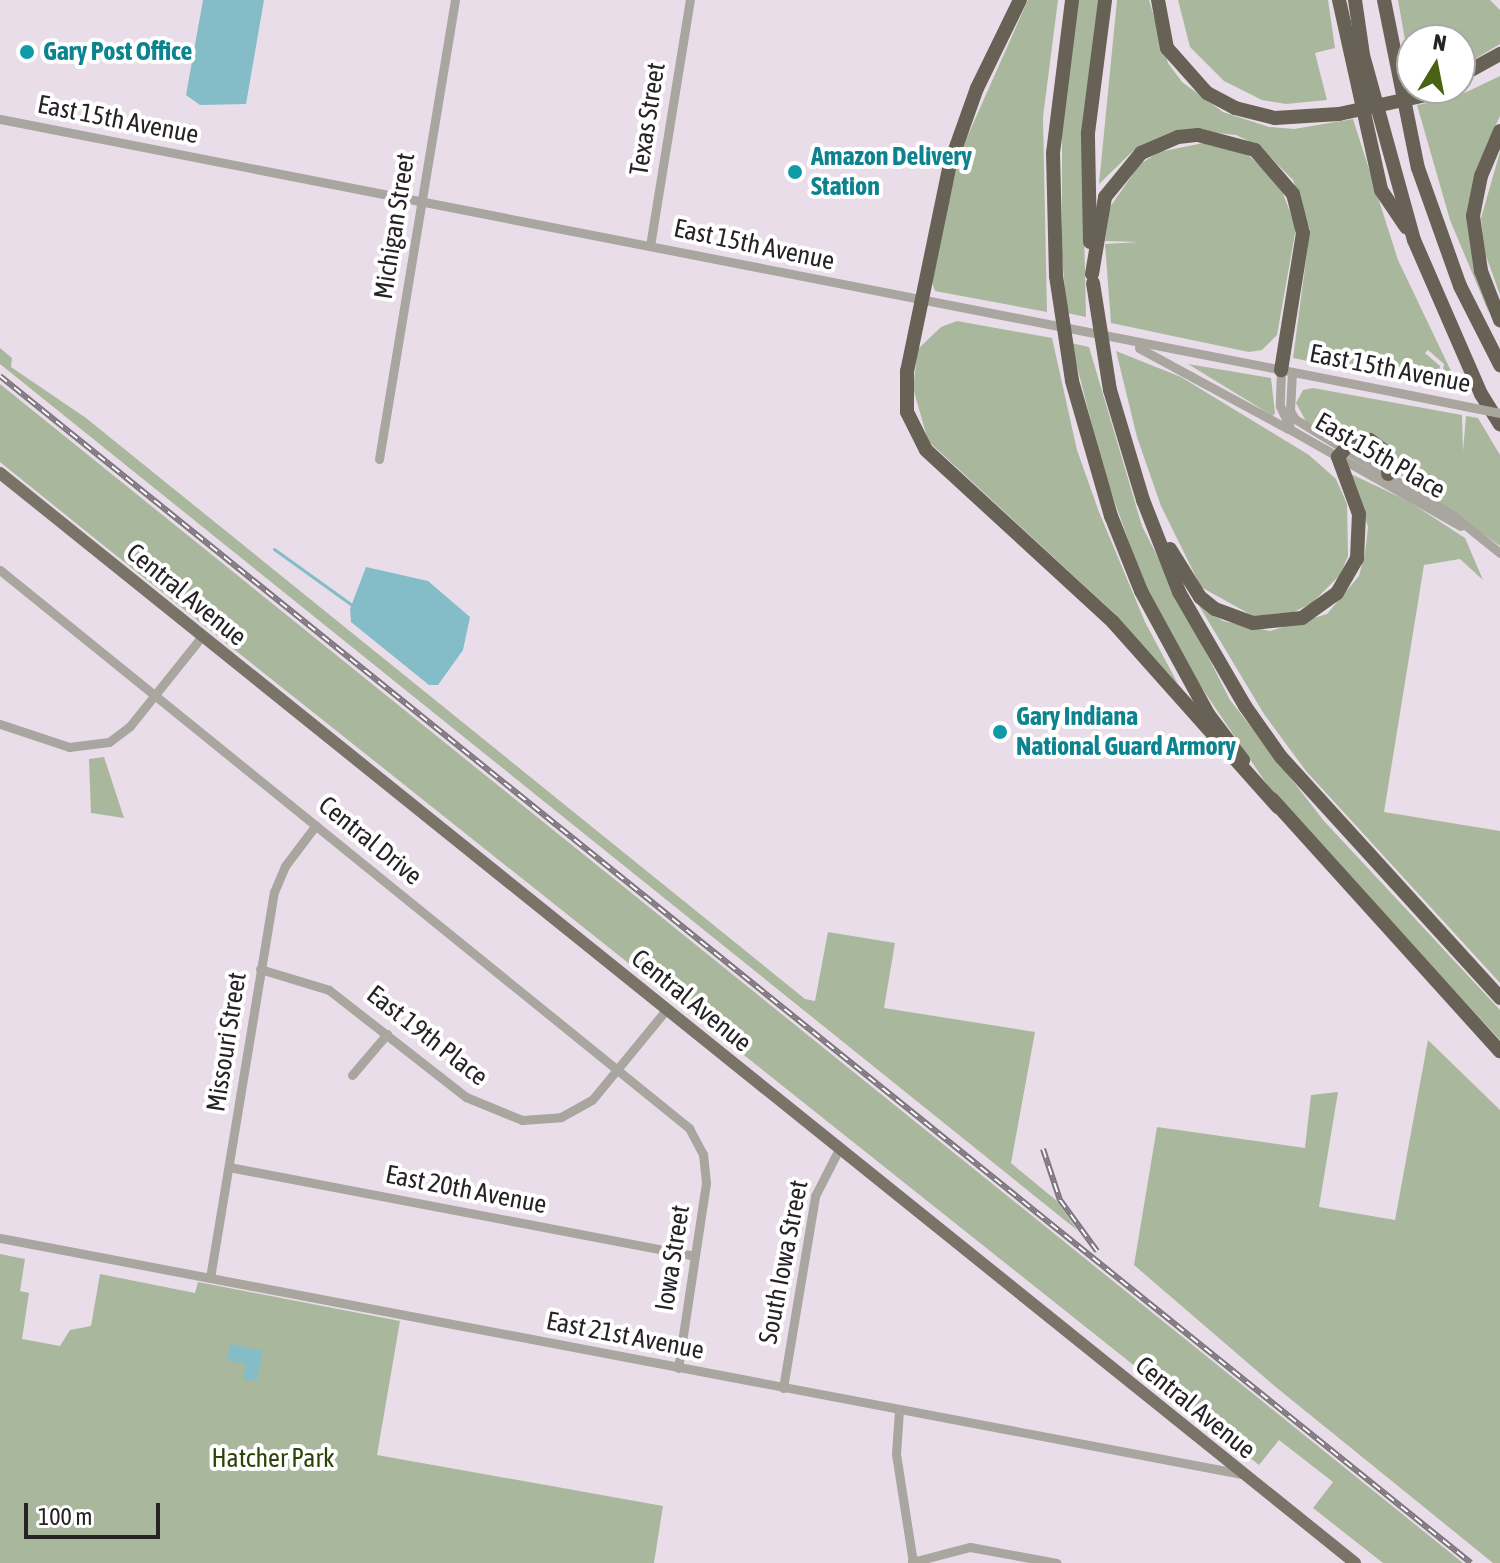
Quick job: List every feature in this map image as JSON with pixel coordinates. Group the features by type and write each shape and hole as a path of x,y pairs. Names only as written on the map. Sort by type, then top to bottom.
{"highway":[{"path":"1020,0 963,123 920,301 905,391 914,432 926,450 1113,622 1500,1051"},
{"path":"1072,0 1053,153 1056,276 1072,381 1111,516 1141,591 1208,714 1278,807"},
{"path":"1105,0 1088,133 1092,278 1110,390 1143,500 1186,605 1281,757 1500,998"},
{"path":"1158,0 1167,48 1194,82 1215,97 1275,118 1338,110 1396,97"},
{"path":"1167,0 1175,45 1221,91 1275,110 1338,110"},
{"path":"1339,0 1381,190 1414,240"},
{"path":"1355,0 1363,55 1414,240 1481,394 1500,425"},
{"path":"1384,0 1418,168 1460,286 1500,365"},
{"path":"1476,67 1500,54"},
{"path":"1476,78 1500,65"},
{"path":"1500,131 1481,176 1473,216 1481,271 1500,320"},
{"path":"1092,278 1105,197 1141,153 1178,137 1198,135 1255,150 1293,194 1303,233 1286,371"},
{"path":"1143,500 1200,597 1233,618 1277,624 1322,607 1357,559 1359,514 1341,453 1362,440 1376,443 1389,460 1388,474"}],"main road":[{"name":"Central Avenue","path":"0,473 1355,1563"}],"street":[{"name":"Michigan Street","path":"379,459 455,0"},
{"name":"Texas Street","path":"650,246 690,0"},
{"name":"East 15th Avenue","path":"0,119 1129,343 1500,413"},
{"path":"1129,343 1291,430"},
{"name":"East 15th Place","path":"1286,371 1280,406 1291,430 1388,474 1500,553"},
{"name":"East 15th Place","path":"1286,371 1290,411 1295,419 1341,453 1461,526"},
{"name":"Central Drive","path":"0,570 683,1122 703,1154"},
{"path":"0,724 62,746 94,747 122,734 202,636"},
{"name":"Missouri Street","path":"210,1278 276,881 316,825"},
{"name":"East 19th Place","path":"260,969 329,990 466,1097 522,1120 549,1120 573,1112 619,1069 666,1010"},
{"path":"352,1075 387,1034"},
{"name":"South Iowa Street","path":"783,1388 815,1196 839,1149"},
{"name":"Iowa Street","path":"678,1368 706,1183 703,1154"},
{"name":"East 20th Avenue","path":"229,1167 695,1256"},
{"name":"East 21st Avenue","path":"0,1238 1242,1474"},
{"path":"899,1410 896,1454 912,1563 970,1547 1057,1563"}],"green space":[{"path":"1028,0 1058,0 1043,117 1047,312 935,291 931,279 960,153"},
{"path":"1078,0 1098,0 1082,138 1086,317 1067,313 1062,257 1062,112"},
{"path":"1117,0 1149,0 1168,63 1182,82 1223,112 1269,127 1294,129 1353,119 1398,260 1461,392 1440,388 1444,364 1428,350 1425,353 1440,366 1436,387 1293,358 1310,230 1293,180 1259,146 1236,135 1187,130 1134,150 1099,184"},
{"path":"1178,0 1328,0 1335,48 1315,53 1327,100 1286,104 1262,100 1224,81 1190,47"},
{"path":"1398,0 1490,0 1500,10 1500,44 1476,58 1476,24 1402,24"},
{"path":"1500,76 1500,116 1487,144 1468,223 1489,313 1450,220 1417,105 1476,104 1476,87"},
{"path":"1203,143 1247,154 1264,169 1281,188 1296,228 1277,335 1262,350 1249,352 1111,323 1105,244 1139,242 1105,241 1110,207 1140,164 1159,152"},
{"path":"1500,152 1500,295 1485,253 1481,218"},
{"path":"957,321 1052,338 1077,450 1099,512 1145,622 1178,684 1115,614 928,441 913,388 918,349 941,327"},
{"path":"1071,343 1089,347 1142,526 1230,700 1324,821 1500,1010 1500,1040 1272,792 1175,648 1140,573 1104,472"},
{"path":"0,348 12,358 11,367 86,418 805,999 815,1001 828,932 895,943 884,1008 1035,1032 1011,1163 1057,1201 1077,1230 0,364"},
{"path":"1116,351 1181,377 1309,455 1336,479 1347,504 1348,556 1340,575 1312,603 1294,612 1253,616 1201,587 1161,506 1137,437"},
{"path":"1188,364 1271,378 1275,413 1273,416"},
{"path":"0,384 1463,1563 1383,1563 1313,1508 1333,1482 1279,1440 1259,1465 0,462"},
{"path":"1313,388 1462,415 1463,451 1466,416 1478,418 1500,455 1500,546 1401,475 1388,445 1379,438 1365,434 1341,443 1307,423 1296,403 1303,390"},
{"path":"1351,474 1408,501 1465,538 1483,580 1460,559 1424,565 1384,812 1500,831 1500,983 1306,771 1264,714 1198,604 1223,621 1270,631 1327,614 1359,576 1365,553 1368,527"},
{"path":"104,757 124,818 91,813 89,759"},
{"path":"1428,1040 1500,1110 1500,1563 1493,1563 1277,1388 1134,1265 1157,1127 1305,1148 1311,1095 1338,1092 1319,1207 1395,1220"},
{"name":"Hatcher Park","path":"0,1254 25,1259 20,1291 29,1293 22,1339 60,1346 70,1330 91,1326 100,1274 195,1293 198,1282 400,1321 377,1455 663,1506 654,1563 0,1563"}],"water":[{"path":"203,0 264,0 246,104 200,105 186,95"},
{"path":"366,567 428,581 470,617 463,650 438,685 429,685 351,622 350,609"},
{"path":"230,1344 263,1351 257,1381 243,1379 246,1364 227,1360"}],"waterway":[{"path":"274,549 352,605"}],"railway":[{"path":"0,376 1471,1563"},
{"path":"1043,1149 1060,1200 1097,1251"}],"place":[{"name":"Gary Post Office","path":"27,52"},
{"name":"Amazon Delivery Station","path":"795,172"},
{"name":"Gary Indiana National Guard Armory","path":"1000,732"}]}
